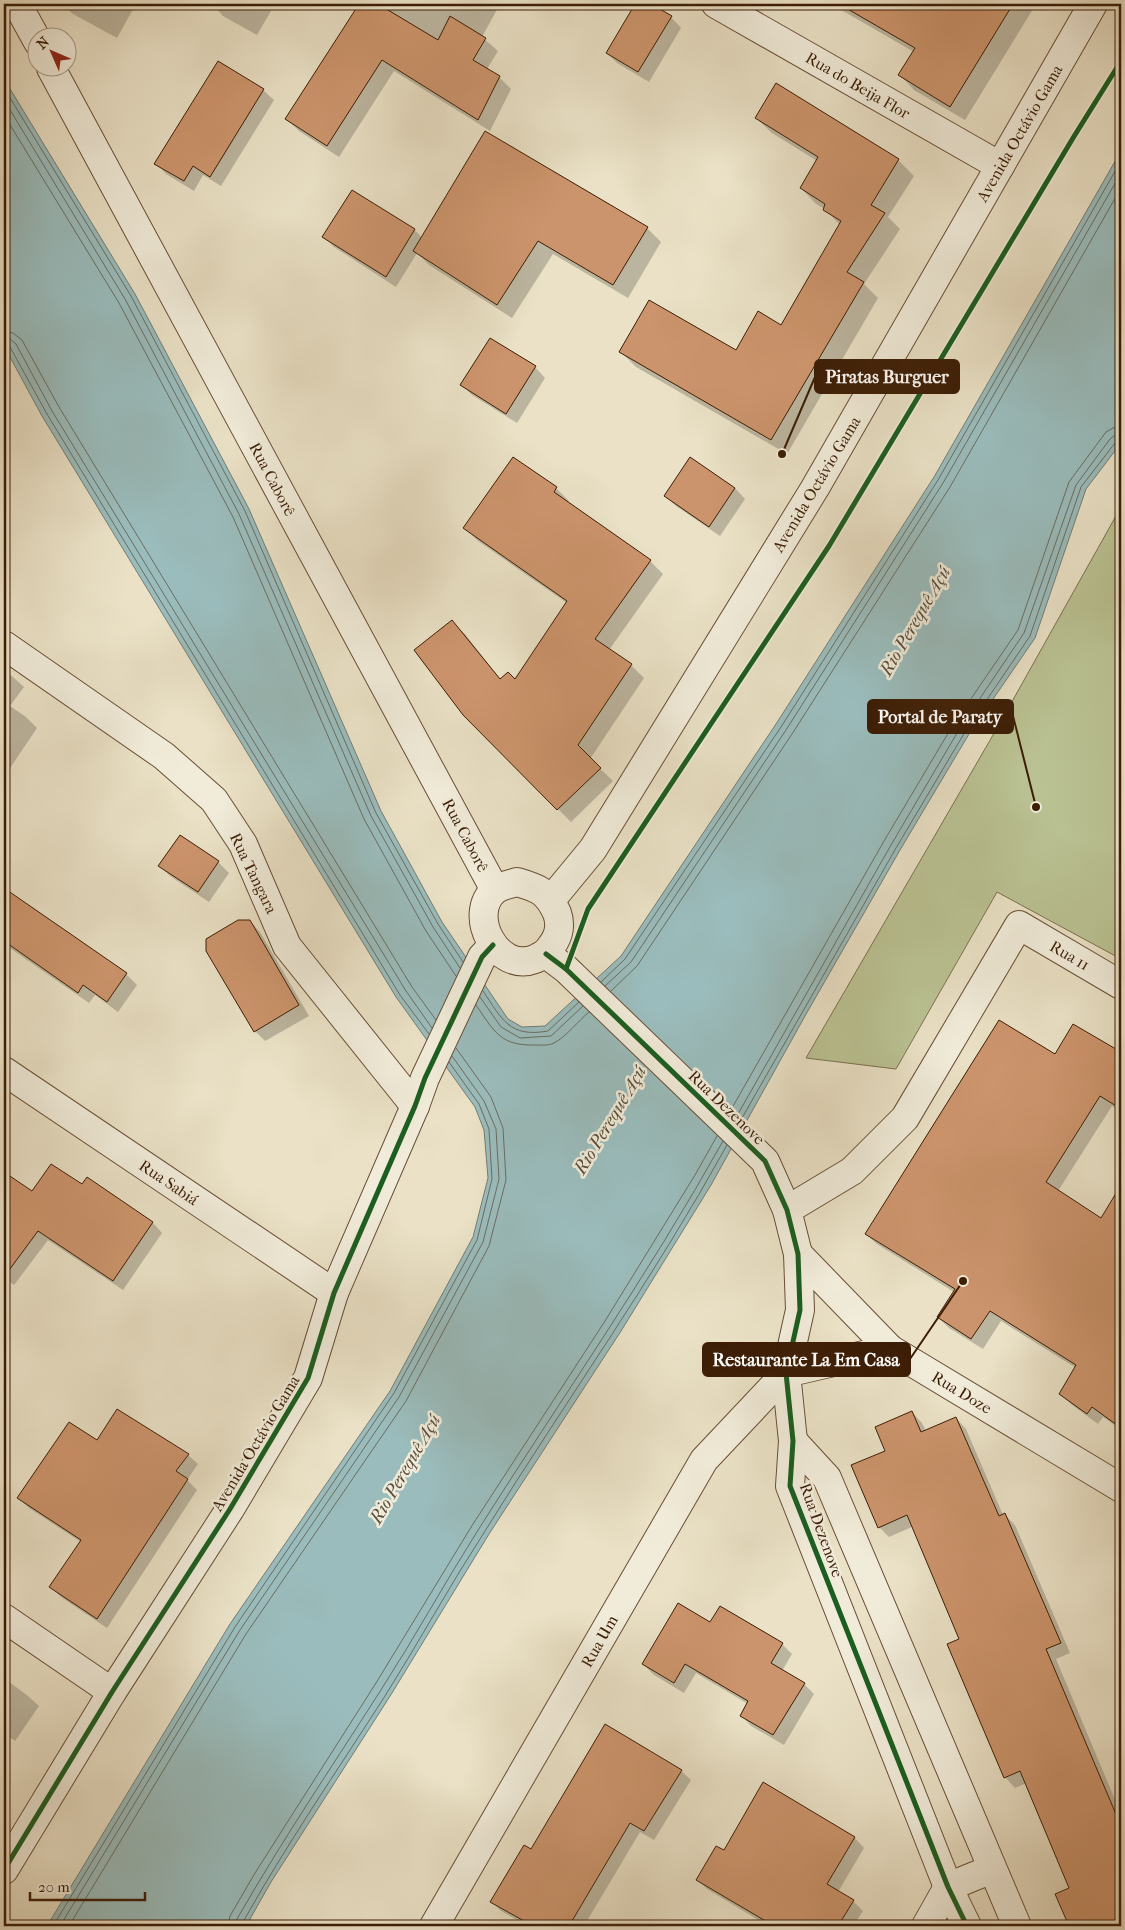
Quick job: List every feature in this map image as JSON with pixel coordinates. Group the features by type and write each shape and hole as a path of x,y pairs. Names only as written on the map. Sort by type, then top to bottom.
{"street":[{"path":"17,4 30,28"},
{"name":"Rua do Beija Flor","path":"716,4 1000,166"},
{"name":"Avenida Octávio Gama","path":"551,900 594,849 800,513 1092,4"},
{"name":"Rua Caborê","path":"56,78 495,890"},
{"name":"Rua Tangara","path":"4,645 164,756 214,800 243,844 288,946 415,1106"},
{"path":"517,882 539,888 551,900 559,919 556,961 525,963 488,951 484,921 486,905 495,890 517,882"},
{"name":"Rua 11","path":"787,1210 852,1171 905,1118 1019,925 1121,985"},
{"name":"Avenida Octávio Gama","path":"4,1870 112,1692 230,1510 308,1378 334,1293 415,1106 425,1078 488,951"},
{"name":"Rua Dezenove","path":"556,961 765,1161 787,1210 798,1254 800,1310 786,1373 793,1441 790,1486 948,1887 967,1926"},
{"name":"Rua Sabiá","path":"4,1071 334,1293"},
{"name":"Rua Doze","path":"798,1254 890,1349 1121,1488"},
{"path":"786,1373 890,1349"},
{"name":"Rua Um","path":"434,1926 704,1460 786,1373"},
{"name":"Rua Dezenove","path":"793,1441 827,1478 1017,1926"},
{"path":"4,1618 112,1692"},
{"path":"926,1926 948,1887 992,1869"}],"green space":[{"path":"1121,507 1121,959 997,892 896,1069 806,1058 1000,723"}],"water":[{"name":"Rio Perequê Açú","path":"4,79 135,294 249,509 381,811 442,922 508,1019 522,1027 545,1026 621,956 776,724 934,477 1121,151 1121,443 1086,489 1035,638 969,734 900,850 711,1185 621,1331 489,1534 392,1693 271,1882 246,1926 47,1926 230,1624 390,1391 473,1237 488,1178 484,1130 475,1107 396,997 42,416 4,346"}],"building":[{"path":"359,4 378,4 438,40 450,16 486,38 473,60 500,76 478,120 382,60 327,146 285,119"},
{"path":"635,4 651,4 672,16 638,72 606,53"},
{"path":"839,4 1013,4 950,107 898,75 915,48"},
{"path":"218,61 264,89 210,177 193,166 184,181 154,164"},
{"path":"776,83 899,159 871,205 885,213 847,272 864,282 771,440 619,352 649,300 736,350 758,311 781,325 841,221 823,210 825,204 800,188 818,157 755,118"},
{"path":"485,131 648,227 613,285 538,241 497,305 413,251"},
{"path":"352,190 415,229 386,277 322,237"},
{"path":"490,338 536,366 506,414 460,385"},
{"path":"513,457 557,487 554,492 651,560 595,639 632,664 578,745 601,768 557,810 463,715 414,650 452,620 500,679 508,672 515,679 567,601 463,528"},
{"path":"690,457 735,488 709,527 664,496"},
{"path":"180,835 219,861 198,892 158,866"},
{"path":"4,888 127,973 107,1002 83,985 78,993 4,941"},
{"path":"238,920 250,920 299,1005 254,1032 206,951 206,939"},
{"path":"999,1020 1055,1054 1073,1024 1121,1052 1121,1109 1100,1096 1046,1182 1101,1218 1121,1185 1121,1428 1092,1407 1087,1414 1059,1394 1076,1365 990,1311 971,1339 937,1317 955,1289 865,1234"},
{"path":"51,1164 82,1184 87,1177 153,1222 113,1281 38,1231 4,1277 4,1172 32,1191"},
{"path":"117,1409 189,1454 176,1471 188,1479 97,1619 49,1587 81,1540 17,1498 69,1422 97,1440"},
{"path":"912,1411 921,1432 956,1417 999,1516 1005,1513 1061,1643 1046,1649 1121,1826 1121,1926 1069,1926 1055,1894 1069,1888 1020,1771 1004,1778 947,1644 959,1639 907,1515 878,1528 851,1465 885,1451 875,1427"},
{"path":"678,1603 710,1622 720,1606 783,1643 771,1663 805,1683 773,1735 740,1716 748,1701 685,1664 674,1683 642,1664"},
{"path":"605,1724 682,1770 644,1831 630,1823 569,1926 533,1926 490,1902 524,1845 531,1849"},
{"path":"763,1782 855,1837 827,1884 854,1900 838,1926 774,1926 696,1880 716,1846 724,1850"}],"cycle path":[{"path":"566,969 588,909 829,546 1121,61"},
{"path":"4,1870 112,1692 230,1509 308,1378 334,1293 415,1106 425,1078 482,957 493,945"},
{"path":"546,954 566,969 765,1161 787,1210 798,1254 800,1310 786,1373 793,1441 790,1486 948,1887 967,1926"}],"place":[{"name":"Piratas Burguer","path":"782,454"},
{"name":"Portal de Paraty","path":"1036,807"},
{"name":"Restaurante La Em Casa","path":"963,1281"}]}
